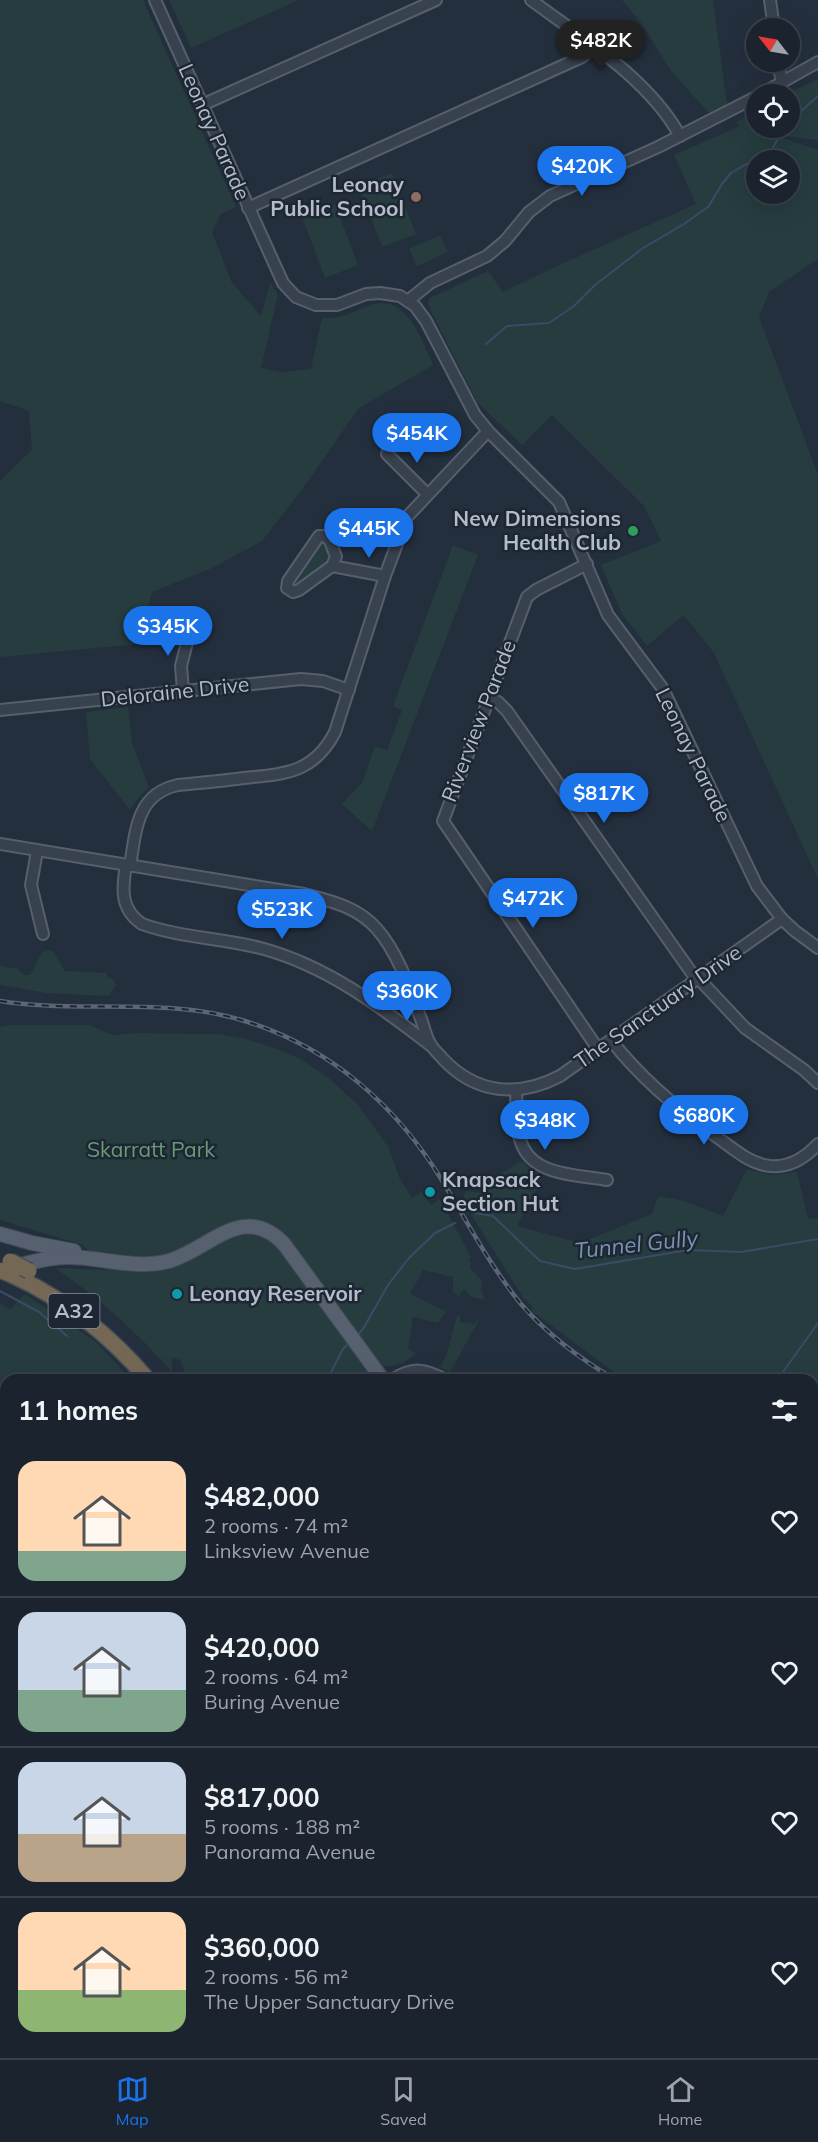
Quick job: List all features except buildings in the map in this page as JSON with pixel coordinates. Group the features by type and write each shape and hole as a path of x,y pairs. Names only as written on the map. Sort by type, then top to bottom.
{"highway":[{"name":"A32","path":"4,1266 29,1271 74,1299 97,1316 155,1374"},
{"name":"A32","path":"4,1266 76,1312 107,1338 142,1374"}],"main road":[{"path":"4,1266 63,1257 152,1264 171,1260 228,1230 246,1226 257,1227 273,1234 284,1244 378,1374"},
{"path":"0,1234 32,1243 130,1263"}],"street":[{"name":"Leonay Parade","path":"155,0 280,278 288,290 299,299 316,306 337,305 375,293 390,293 409,300 426,321 465,398 480,422 557,498 610,618 663,689 757,886 782,919 818,948"},
{"path":"202,105 436,0"},
{"path":"531,0 631,76 672,123 680,136"},
{"path":"770,0 773,18"},
{"path":"248,208 582,57 594,47"},
{"path":"780,72 782,83 818,62"},
{"path":"409,300 430,283 487,256 505,241 529,212 550,196 680,136 746,102"},
{"path":"431,1045 358,991 297,960 263,949 142,924 131,914 123,900 122,889 139,818 145,806 156,794 178,785 283,774 298,770 319,755 329,742 349,690 404,524 412,510 488,431"},
{"path":"387,454 427,494"},
{"path":"332,566 336,557 330,541 326,536 319,536 288,580 287,588 293,592 299,590 332,566 385,576"},
{"name":"Riverview Parade","path":"587,564 527,597 443,821 598,1049"},
{"path":"183,691 182,661 191,627"},
{"name":"Deloraine Drive","path":"0,711 310,679 349,690"},
{"path":"488,697 498,702 507,711 697,979 745,1028 804,1070 818,1083"},
{"name":"The Sanctuary Drive","path":"0,844 304,894 349,908 366,918 394,954 431,1045 448,1064 466,1077 494,1088 516,1091 544,1084 560,1076 782,919"},
{"path":"37,851 31,885 43,934"},
{"path":"406,1027 421,1018"},
{"path":"611,1040 680,1110 750,1160 771,1166 786,1165 802,1159 818,1144"},
{"path":"516,1091 520,1136 529,1156 549,1169 607,1180"},
{"path":"402,1374 420,1370 434,1374"}],"green space":[{"path":"0,0 143,0 236,207 221,214 212,232 232,283 261,316 270,283 278,294 261,368 282,372 311,369 322,318 340,316 381,303 392,305 410,320 433,365 359,408 303,488 262,541 212,568 152,592 139,644 0,657 0,481 32,450 29,411 0,401"},
{"path":"169,0 299,0 191,48"},
{"path":"622,0 713,0 727,104 709,113 672,72 639,20"},
{"path":"818,79 818,140 800,138 800,87"},
{"path":"746,116 746,138 783,138 818,150 818,259 769,292 759,317 818,475 818,879 714,653 684,615 647,646 622,614 601,565 661,541 644,506 552,415 522,445 477,402 428,305 429,299 434,296 488,271 503,292 696,204 674,155 738,127 740,125 736,122"},
{"path":"392,173 416,234 382,247 359,186"},
{"path":"335,204 358,265 325,278 302,217"},
{"path":"440,235 448,252 417,266 409,249"},
{"path":"321,542 325,543 330,555 328,563 298,585 295,584 293,581"},
{"path":"453,545 478,555 372,831 342,804 362,783 375,746 387,750 402,710 393,706"},
{"path":"128,707 132,743 149,787 130,810 90,759 86,712"},
{"path":"52,950 65,971 107,973 107,977 114,980 116,985 109,996 47,993 0,985 0,966 18,969 24,975 30,975 42,952"},
{"name":"Skarratt Park","path":"89,1025 112,1035 218,1034 246,1039 300,1059 330,1079 359,1106 389,1148 399,1177 412,1198 421,1192 431,1205 440,1199 471,1257 470,1268 482,1280 481,1289 485,1300 472,1297 464,1289 459,1296 453,1292 453,1277 423,1270 410,1294 446,1312 438,1323 413,1317 408,1349 415,1353 399,1364 380,1366 378,1374 184,1374 181,1361 172,1357 172,1372 116,1316 55,1268 105,1270 83,1245 0,1220 0,1027"},
{"path":"522,1161 532,1171 543,1177 517,1226 580,1243 652,1214 658,1196 684,1201 723,1216 747,1169 771,1175 797,1172 808,1219 818,1218 818,1374 619,1374 611,1370 532,1311 532,1306 522,1296 462,1200 466,1191 489,1194 482,1184"},
{"path":"25,1294 96,1342 126,1374 0,1374 0,1303 10,1309"},
{"path":"457,1316 460,1316 461,1323 470,1322 473,1325 481,1316 450,1372 440,1367 446,1356"}],"waterway":[{"path":"800,112 818,96"},
{"path":"772,150 778,138"},
{"path":"486,344 507,326 549,323 574,306 595,285 643,248 708,207 731,173 746,164"},
{"name":"Tunnel Gully","path":"475,1213 493,1216 540,1261 575,1269 688,1250 741,1252 818,1239"},
{"name":"Tunnel Gully","path":"357,1336 388,1285 409,1258 435,1233 455,1223"},
{"path":"0,1291 39,1312 67,1336"},
{"path":"782,1374 818,1323"},
{"name":"Tunnel Gully","path":"330,1374 343,1349 350,1342"}],"railway":[{"path":"0,1001 31,1005 156,1007 217,1014 248,1022 279,1034 334,1064 383,1105 425,1154 499,1275 521,1304 565,1346 606,1374"}],"place":[{"name":"Leonay Public School","path":"416,197"},
{"name":"New Dimensions Health Club","path":"633,531"},
{"name":"Knapsack Section Hut","path":"430,1192"},
{"name":"Leonay Reservoir","path":"177,1294"}]}
